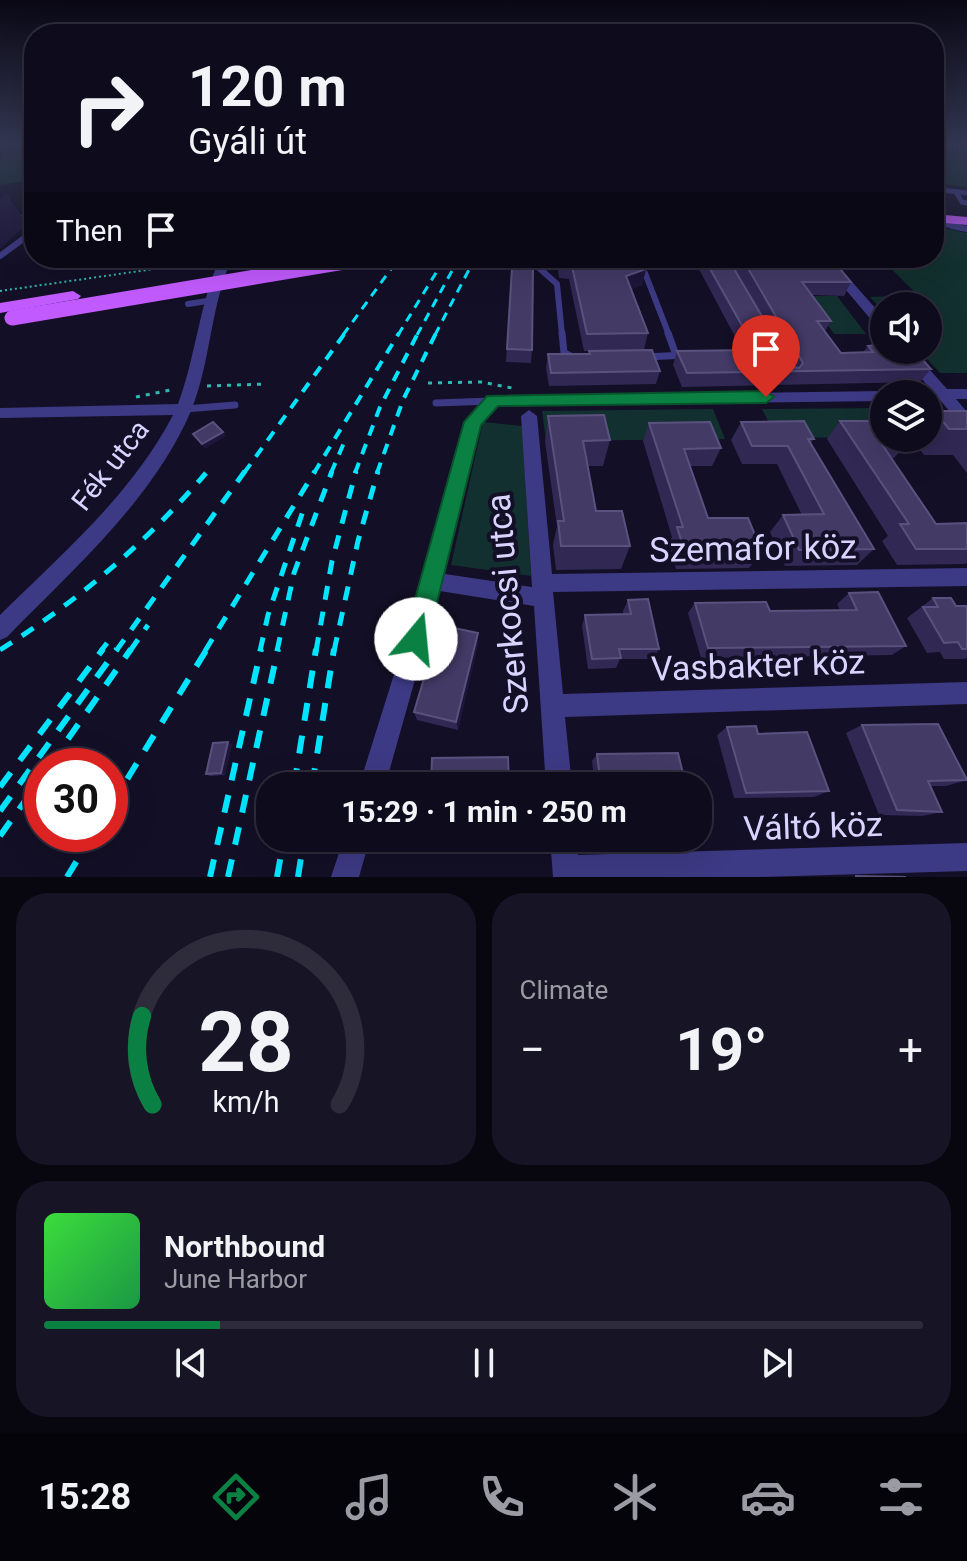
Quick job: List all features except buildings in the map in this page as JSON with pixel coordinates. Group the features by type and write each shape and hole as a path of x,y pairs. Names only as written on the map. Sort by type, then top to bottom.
{"main road":[{"path":"944,218 967,219"},
{"path":"7,313 257,268"},
{"path":"7,313 302,268"}],"street":[{"name":"Fék utca","path":"0,630 148,471 184,409 209,295 221,268"},
{"path":"834,268 870,310"},
{"path":"942,395 967,394"},
{"path":"376,772 433,581 473,422 493,401 870,396"},
{"path":"942,400 967,422"},
{"path":"0,413 184,409"},
{"name":"Szerkocsi utca","path":"529,416 558,772"},
{"name":"Szemafor köz","path":"433,581 541,591 967,577"},
{"name":"Vasbakter köz","path":"552,706 967,693"},
{"path":"345,877 353,852"},
{"path":"565,852 567,873"},
{"name":"Váltó köz","path":"567,873 967,857"}],"lane":[{"path":"944,190 967,193"},
{"path":"956,192 962,202 967,203"},
{"path":"0,222 24,218"},
{"path":"944,221 967,229"},
{"path":"0,222 16,222"},
{"path":"0,256 24,238"},
{"path":"539,268 557,284 564,353 589,358"},
{"path":"645,273 676,355"},
{"path":"188,304 238,284"},
{"path":"629,357 700,355"},
{"path":"436,403 493,401"},
{"path":"184,409 235,405"}],"path":[{"path":"0,291 158,268"},
{"path":"428,383 481,382"},
{"path":"212,386 267,384"},
{"path":"111,411 153,392 189,387"}],"green space":[{"path":"944,228 967,233 967,373 940,373 932,364 942,364 942,292 915,292 890,268 944,268"},
{"path":"807,296 837,296 866,334 834,334"},
{"path":"870,408 870,437 777,438 762,409"},
{"path":"713,409 725,439 546,441 542,411"},
{"path":"483,422 522,426 531,576 451,565"}],"railway":[{"path":"343,335 392,268"},
{"path":"398,335 439,268"},
{"path":"417,335 454,268"},
{"path":"435,334 470,268"},
{"path":"244,473 345,333"},
{"path":"314,473 399,333"},
{"path":"355,473 380,407 418,333"},
{"path":"377,473 403,400 435,334"},
{"path":"331,473 346,438"},
{"path":"116,651 245,471"},
{"path":"205,651 315,471"},
{"path":"277,651 294,573 332,471"},
{"path":"316,651 332,561 356,471"},
{"path":"334,651 358,541 378,471"},
{"path":"0,650 57,612 110,569 206,473"},
{"path":"260,651 268,615 305,505"},
{"path":"130,651 148,625"},
{"path":"101,651 107,643"},
{"path":"0,787 103,649"},
{"path":"0,811 117,649"},
{"path":"62,748 131,649"},
{"path":"128,778 207,649"},
{"path":"210,877 261,649"},
{"path":"228,877 278,649"},
{"path":"296,772 316,649"},
{"path":"314,772 334,649"},
{"path":"0,836 24,802"},
{"path":"67,877 82,852"},
{"path":"277,877 281,852"},
{"path":"298,877 302,852"}],"route":[{"path":"416,639 437,569 473,422 480,411 493,401 766,397"}]}
